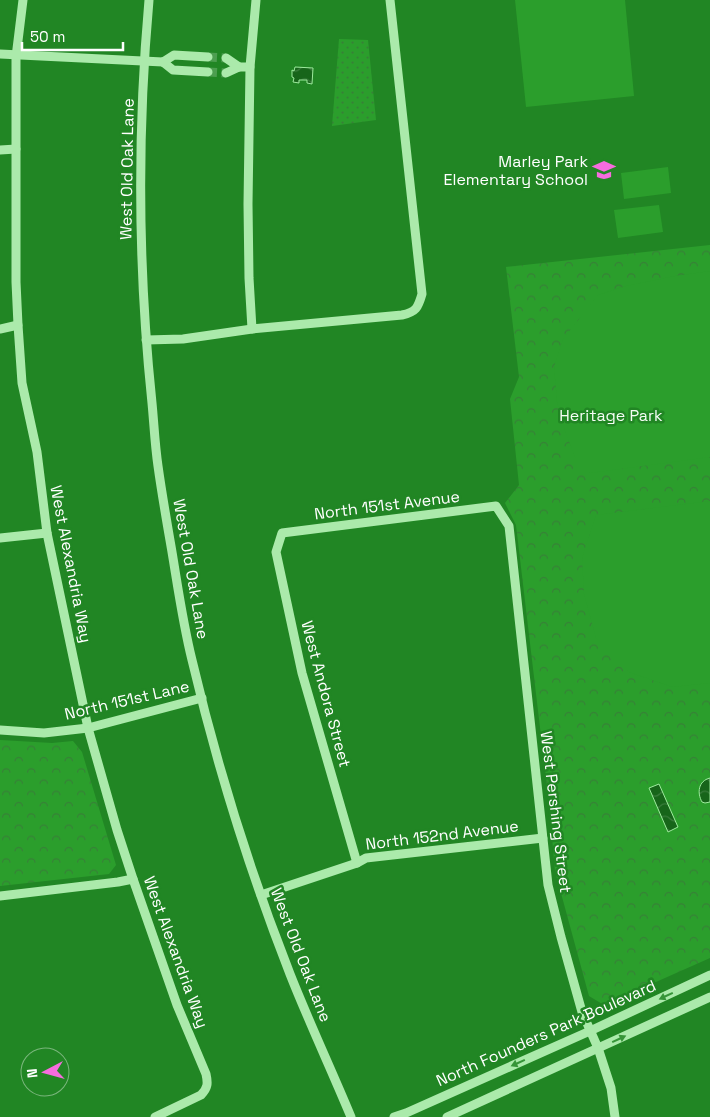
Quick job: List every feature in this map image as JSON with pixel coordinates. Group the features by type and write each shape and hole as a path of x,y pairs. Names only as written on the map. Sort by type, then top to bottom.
{"street":[{"name":"West Alexandria Way","path":"23,0 16,54 16,282 22,383 37,452 47,533 88,728 117,830 177,1005 206,1074 208,1085 201,1095 156,1117"},
{"name":"West Old Oak Lane","path":"149,0 144,61 140,220 146,340 158,467 189,646 238,825 261,895 290,974 351,1117"},
{"path":"252,330 248,250 250,67 256,0"},
{"path":"146,340 183,339 402,315 412,313 419,306 422,294 390,0"},
{"path":"0,54 163,62 174,55 204,57 203,72 173,70 163,62"},
{"path":"226,58 238,67"},
{"path":"226,73 238,67 250,67"},
{"path":"0,150 16,149"},
{"path":"0,329 18,325"},
{"name":"North 151st Avenue","path":"282,533 496,506"},
{"name":"West Pershing Street","path":"496,506 509,526 548,886 582,1012 598,1048 611,1088 615,1117"},
{"path":"0,538 47,533"},
{"name":"West Andora Street","path":"282,533 276,552 302,673 357,862"},
{"name":"North 151st Lane","path":"0,730 44,733 88,728 202,698"},
{"name":"North 152nd Avenue","path":"261,895 366,858 543,838"},
{"path":"0,896 116,883 133,879"},
{"name":"North Founders Park Boulevard","path":"394,1117 710,975"},
{"path":"447,1117 710,997"}],"green space":[{"path":"515,0 625,0 634,96 526,107"},
{"path":"339,39 368,40 376,120 332,126"},
{"path":"668,167 671,193 624,199 621,173"},
{"path":"659,205 663,232 618,238 614,210"},
{"name":"Heritage Park","path":"710,245 710,958 604,1005 589,996 555,871 549,803 516,525 505,503 519,485 510,399 519,377 506,267"},
{"path":"710,271 710,457 590,473 575,457 557,402 554,367 563,339 598,295 626,286"},
{"path":"710,501 710,683 672,687 629,672 596,638 584,594 582,558 596,515"},
{"path":"0,740 52,743 73,741 82,752 116,865 109,874 0,886"}],"water":[{"path":"295,67 313,68 312,84 307,83 307,80 299,80 299,83 293,82 292,70 294,71"},
{"path":"710,778 710,802 705,803 700,799 699,791 703,782"},
{"path":"659,784 678,827 668,832 649,788"}],"tunnel":[{"path":"208,57 226,58"},
{"path":"208,72 226,73"}],"place":[{"name":"Marley Park Elementary School","path":"604,170"}]}
